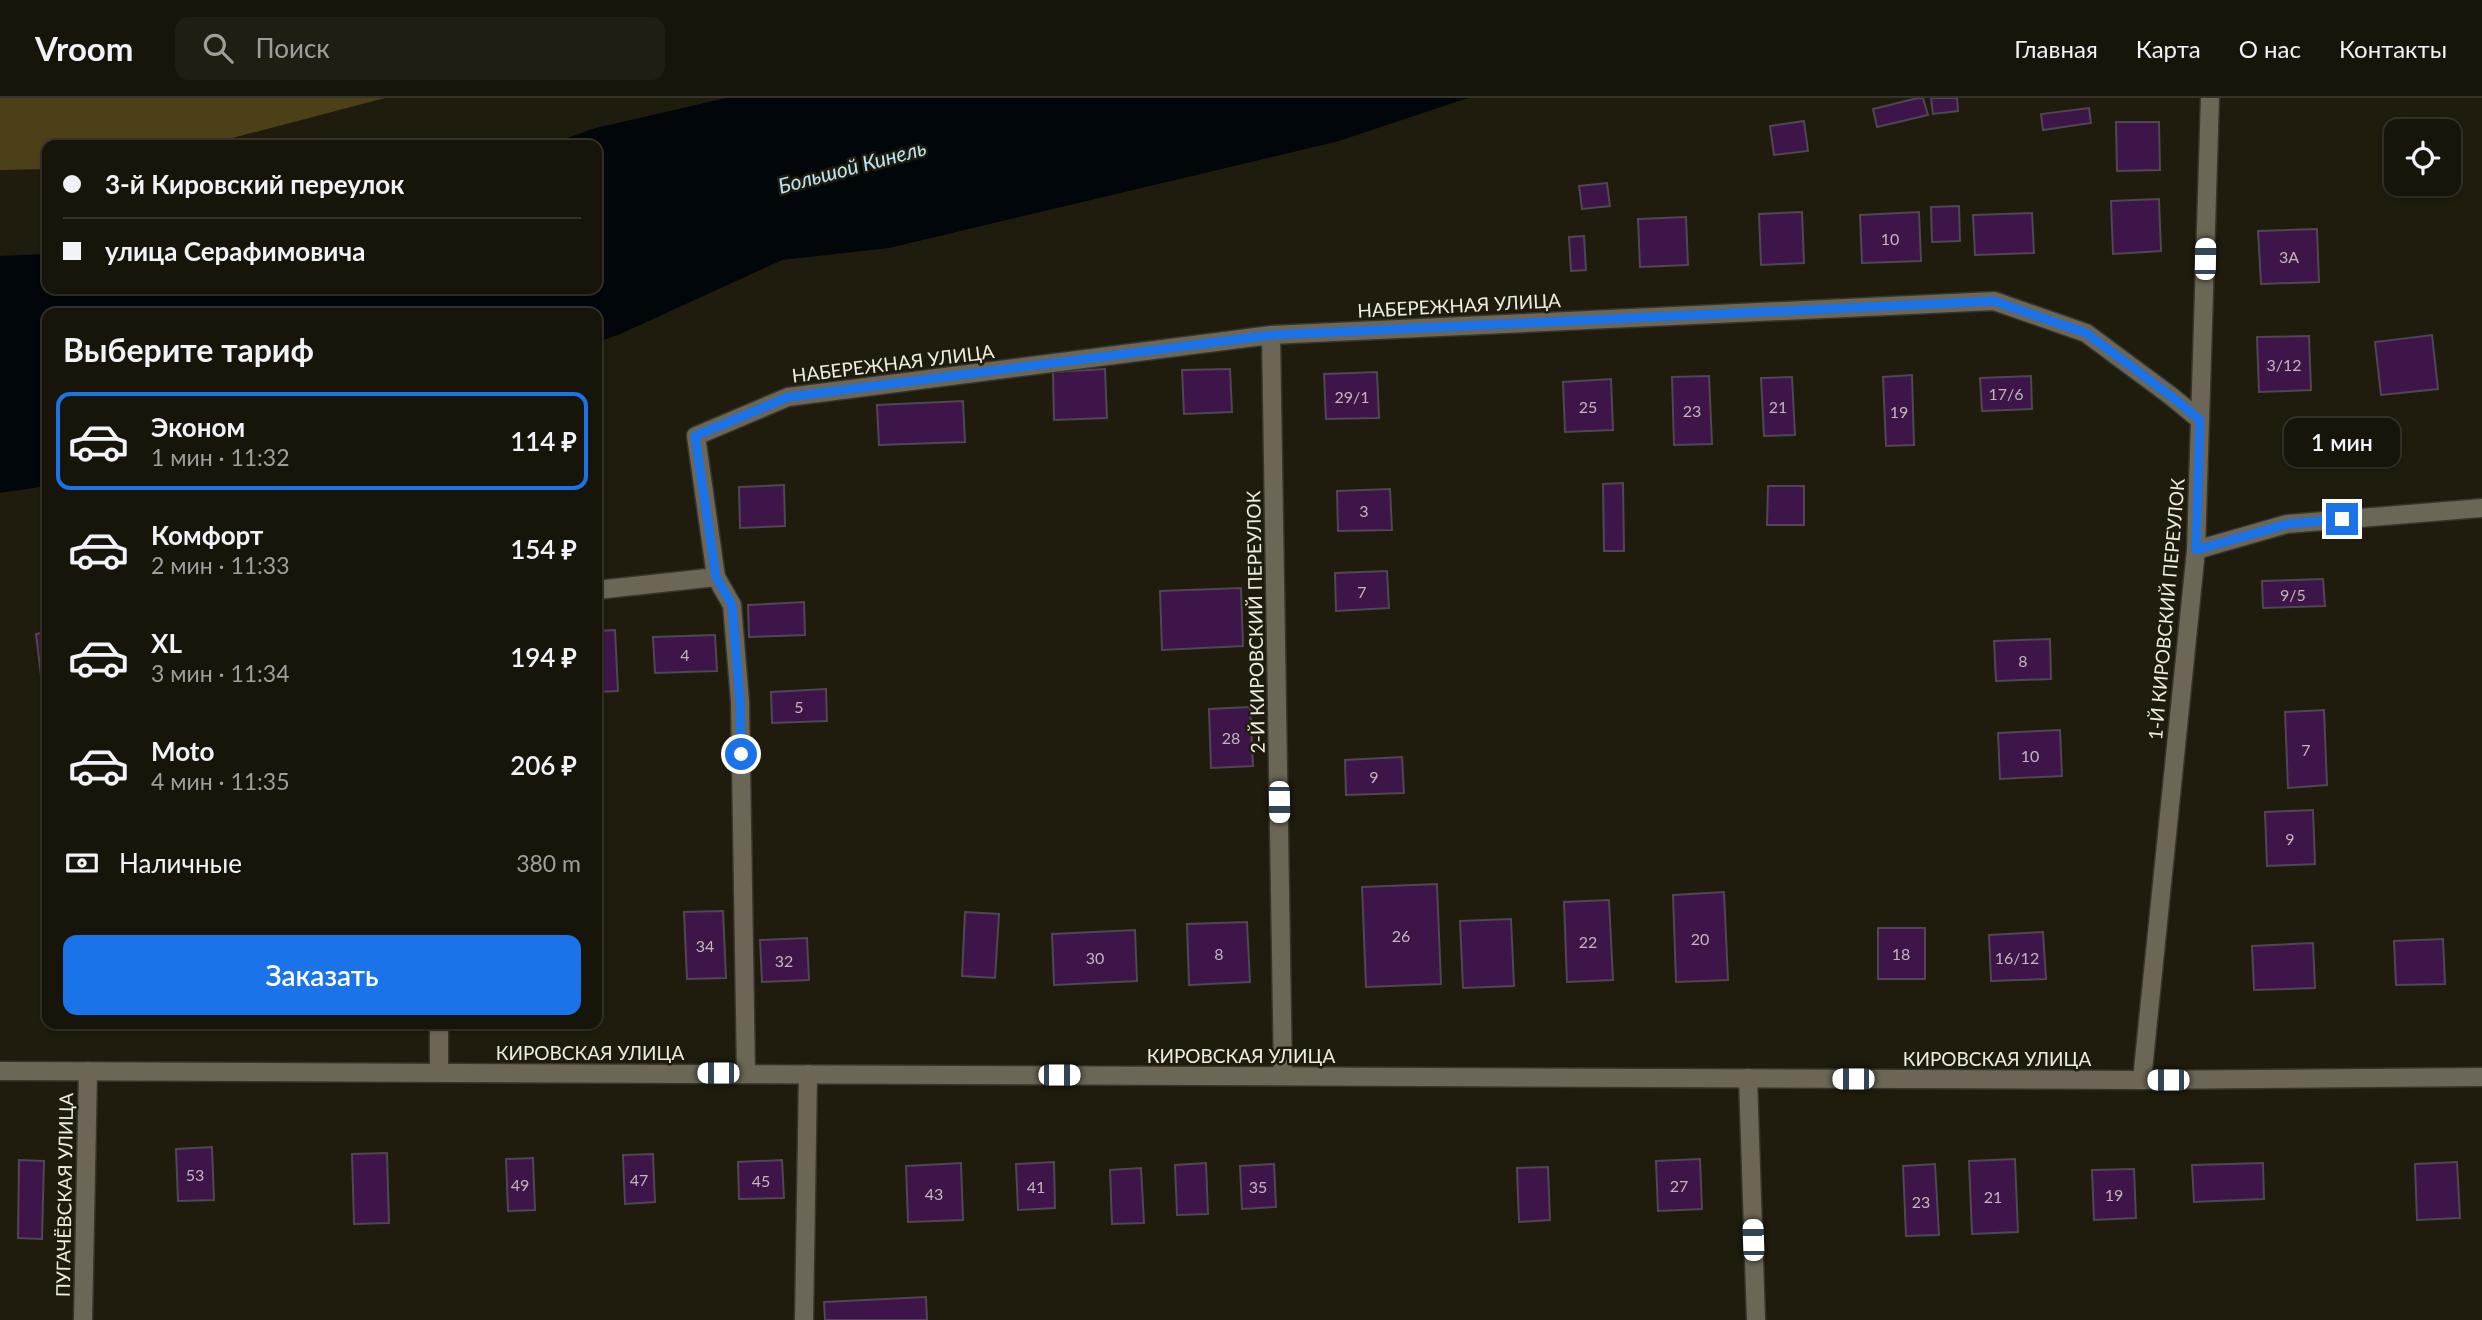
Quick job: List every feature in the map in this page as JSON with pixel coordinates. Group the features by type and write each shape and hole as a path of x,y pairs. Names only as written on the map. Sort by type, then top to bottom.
{"street":[{"name":"1-Й КИРОВСКИЙ ПЕРЕУЛОК","path":"2142,1080 2196,550 2210,98"},
{"name":"НАБЕРЕЖНАЯ УЛИЦА","path":"716,577 695,436 788,397 1271,335 1994,301 2086,333 2200,420"},
{"name":"2-Й КИРОВСКИЙ ПЕРЕУЛОК","path":"1271,335 1283,1076"},
{"path":"2196,550 2287,524 2482,508"},
{"path":"602,589 716,577 732,605 740,701 746,1074"},
{"path":"439,1029 439,1072"},
{"name":"КИРОВСКАЯ УЛИЦА","path":"0,1071 2142,1080 2482,1077"},
{"name":"ПУГАЧЁВСКАЯ УЛИЦА","path":"83,1320 88,1071"},
{"path":"804,1320 808,1074"},
{"path":"1748,1079 1756,1320"}],"shaded area":[{"path":"0,98 385,98 225,140 42,140 42,169 0,170"}],"water":[{"name":"Большой Кинель","path":"726,98 1468,98 1339,141 889,248 782,260 602,340 602,308 42,308 42,487 0,493 0,256 42,254 42,294 602,294 602,140 562,140 592,129"}],"building":[{"path":"1923,98 1928,115 1877,127 1873,109"},
{"path":"1931,98 1957,98 1958,111 1933,114"},
{"path":"2089,108 2091,123 2043,130 2041,114"},
{"path":"1804,121 1808,151 1774,155 1770,126"},
{"path":"2116,122 2159,122 2160,170 2117,171"},
{"path":"1607,183 1610,206 1582,209 1579,186"},
{"path":"2159,199 2161,251 2113,254 2111,201"},
{"path":"1959,206 1960,241 1932,242 1931,207"},
{"path":"1802,212 1804,263 1761,265 1759,214"},
{"path":"1919,212 1921,261 1862,263 1860,215"},
{"path":"2032,213 2034,253 1975,255 1973,215"},
{"path":"1686,217 1688,265 1640,267 1638,219"},
{"path":"2317,229 2319,282 2261,284 2258,231"},
{"path":"1584,236 1586,270 1571,271 1569,237"},
{"path":"2432,335 2438,389 2381,395 2375,342"},
{"path":"2309,336 2311,390 2259,392 2257,337"},
{"path":"1105,369 1107,418 1054,420 1053,372"},
{"path":"1230,369 1232,412 1184,414 1182,370"},
{"path":"1377,372 1379,418 1326,419 1324,374"},
{"path":"1912,375 1914,445 1886,446 1883,377"},
{"path":"1709,376 1712,444 1674,445 1672,377"},
{"path":"2031,376 2032,409 1982,411 1980,378"},
{"path":"1792,377 1795,435 1764,436 1761,378"},
{"path":"1611,379 1613,430 1565,432 1563,382"},
{"path":"963,401 965,442 879,445 877,405"},
{"path":"1623,483 1624,551 1604,551 1603,484"},
{"path":"784,485 785,526 740,528 739,487"},
{"path":"1768,486 1804,486 1804,525 1767,525"},
{"path":"1390,489 1392,530 1338,531 1337,491"},
{"path":"1387,571 1389,608 1336,611 1335,573"},
{"path":"2323,579 2325,606 2263,608 2262,581"},
{"path":"1241,588 1243,646 1162,650 1160,591"},
{"path":"804,602 805,635 749,637 748,605"},
{"path":"615,630 618,691 602,692 602,631"},
{"path":"42,633 42,684 36,634"},
{"path":"715,635 717,671 655,673 653,637"},
{"path":"2050,639 2051,679 1996,681 1994,641"},
{"path":"826,689 827,721 772,723 771,692"},
{"path":"1250,707 1253,766 1211,768 1209,709"},
{"path":"2324,710 2327,785 2288,788 2285,712"},
{"path":"2060,730 2062,776 2000,779 1998,733"},
{"path":"1402,757 1404,793 1346,795 1345,760"},
{"path":"2313,810 2315,864 2267,866 2265,812"},
{"path":"1437,884 1441,984 1366,987 1362,887"},
{"path":"1724,892 1728,980 1676,982 1673,895"},
{"path":"1609,900 1613,980 1567,982 1564,902"},
{"path":"723,911 726,978 687,979 684,912"},
{"path":"965,912 999,914 995,978 962,976"},
{"path":"1511,919 1514,986 1463,988 1460,921"},
{"path":"1247,922 1250,982 1189,985 1187,924"},
{"path":"1878,928 1925,928 1925,979 1878,979"},
{"path":"1135,930 1137,981 1054,985 1052,934"},
{"path":"2043,932 2046,979 1991,981 1989,935"},
{"path":"807,938 809,980 762,982 760,940"},
{"path":"2443,939 2445,984 2396,985 2394,941"},
{"path":"2313,943 2315,988 2254,990 2252,946"},
{"path":"212,1147 214,1200 178,1201 176,1149"},
{"path":"387,1153 389,1223 354,1224 352,1154"},
{"path":"653,1154 655,1202 625,1204 623,1155"},
{"path":"533,1158 535,1210 508,1211 506,1159"},
{"path":"1700,1159 1702,1209 1658,1211 1656,1161"},
{"path":"2015,1159 2018,1232 1972,1234 1969,1161"},
{"path":"19,1160 44,1161 42,1239 18,1238"},
{"path":"782,1160 784,1198 739,1199 738,1162"},
{"path":"1054,1162 1055,1208 1018,1210 1016,1164"},
{"path":"2457,1162 2460,1218 2417,1220 2415,1164"},
{"path":"961,1163 963,1220 908,1222 906,1166"},
{"path":"1206,1163 1208,1214 1177,1215 1175,1165"},
{"path":"2263,1163 2264,1199 2194,1202 2192,1165"},
{"path":"1274,1164 1276,1207 1242,1209 1240,1166"},
{"path":"1935,1164 1939,1235 1906,1236 1903,1166"},
{"path":"1548,1167 1550,1220 1519,1222 1517,1168"},
{"path":"1141,1168 1144,1223 1112,1224 1110,1170"},
{"path":"2134,1169 2136,1218 2094,1220 2092,1170"},
{"path":"926,1297 927,1320 825,1320 824,1302"}],"route":[{"path":"741,754 740,701 732,605 716,577 695,436 788,397 1271,335 1994,301 2086,333 2200,420 2196,550 2287,524 2342,519"}]}
